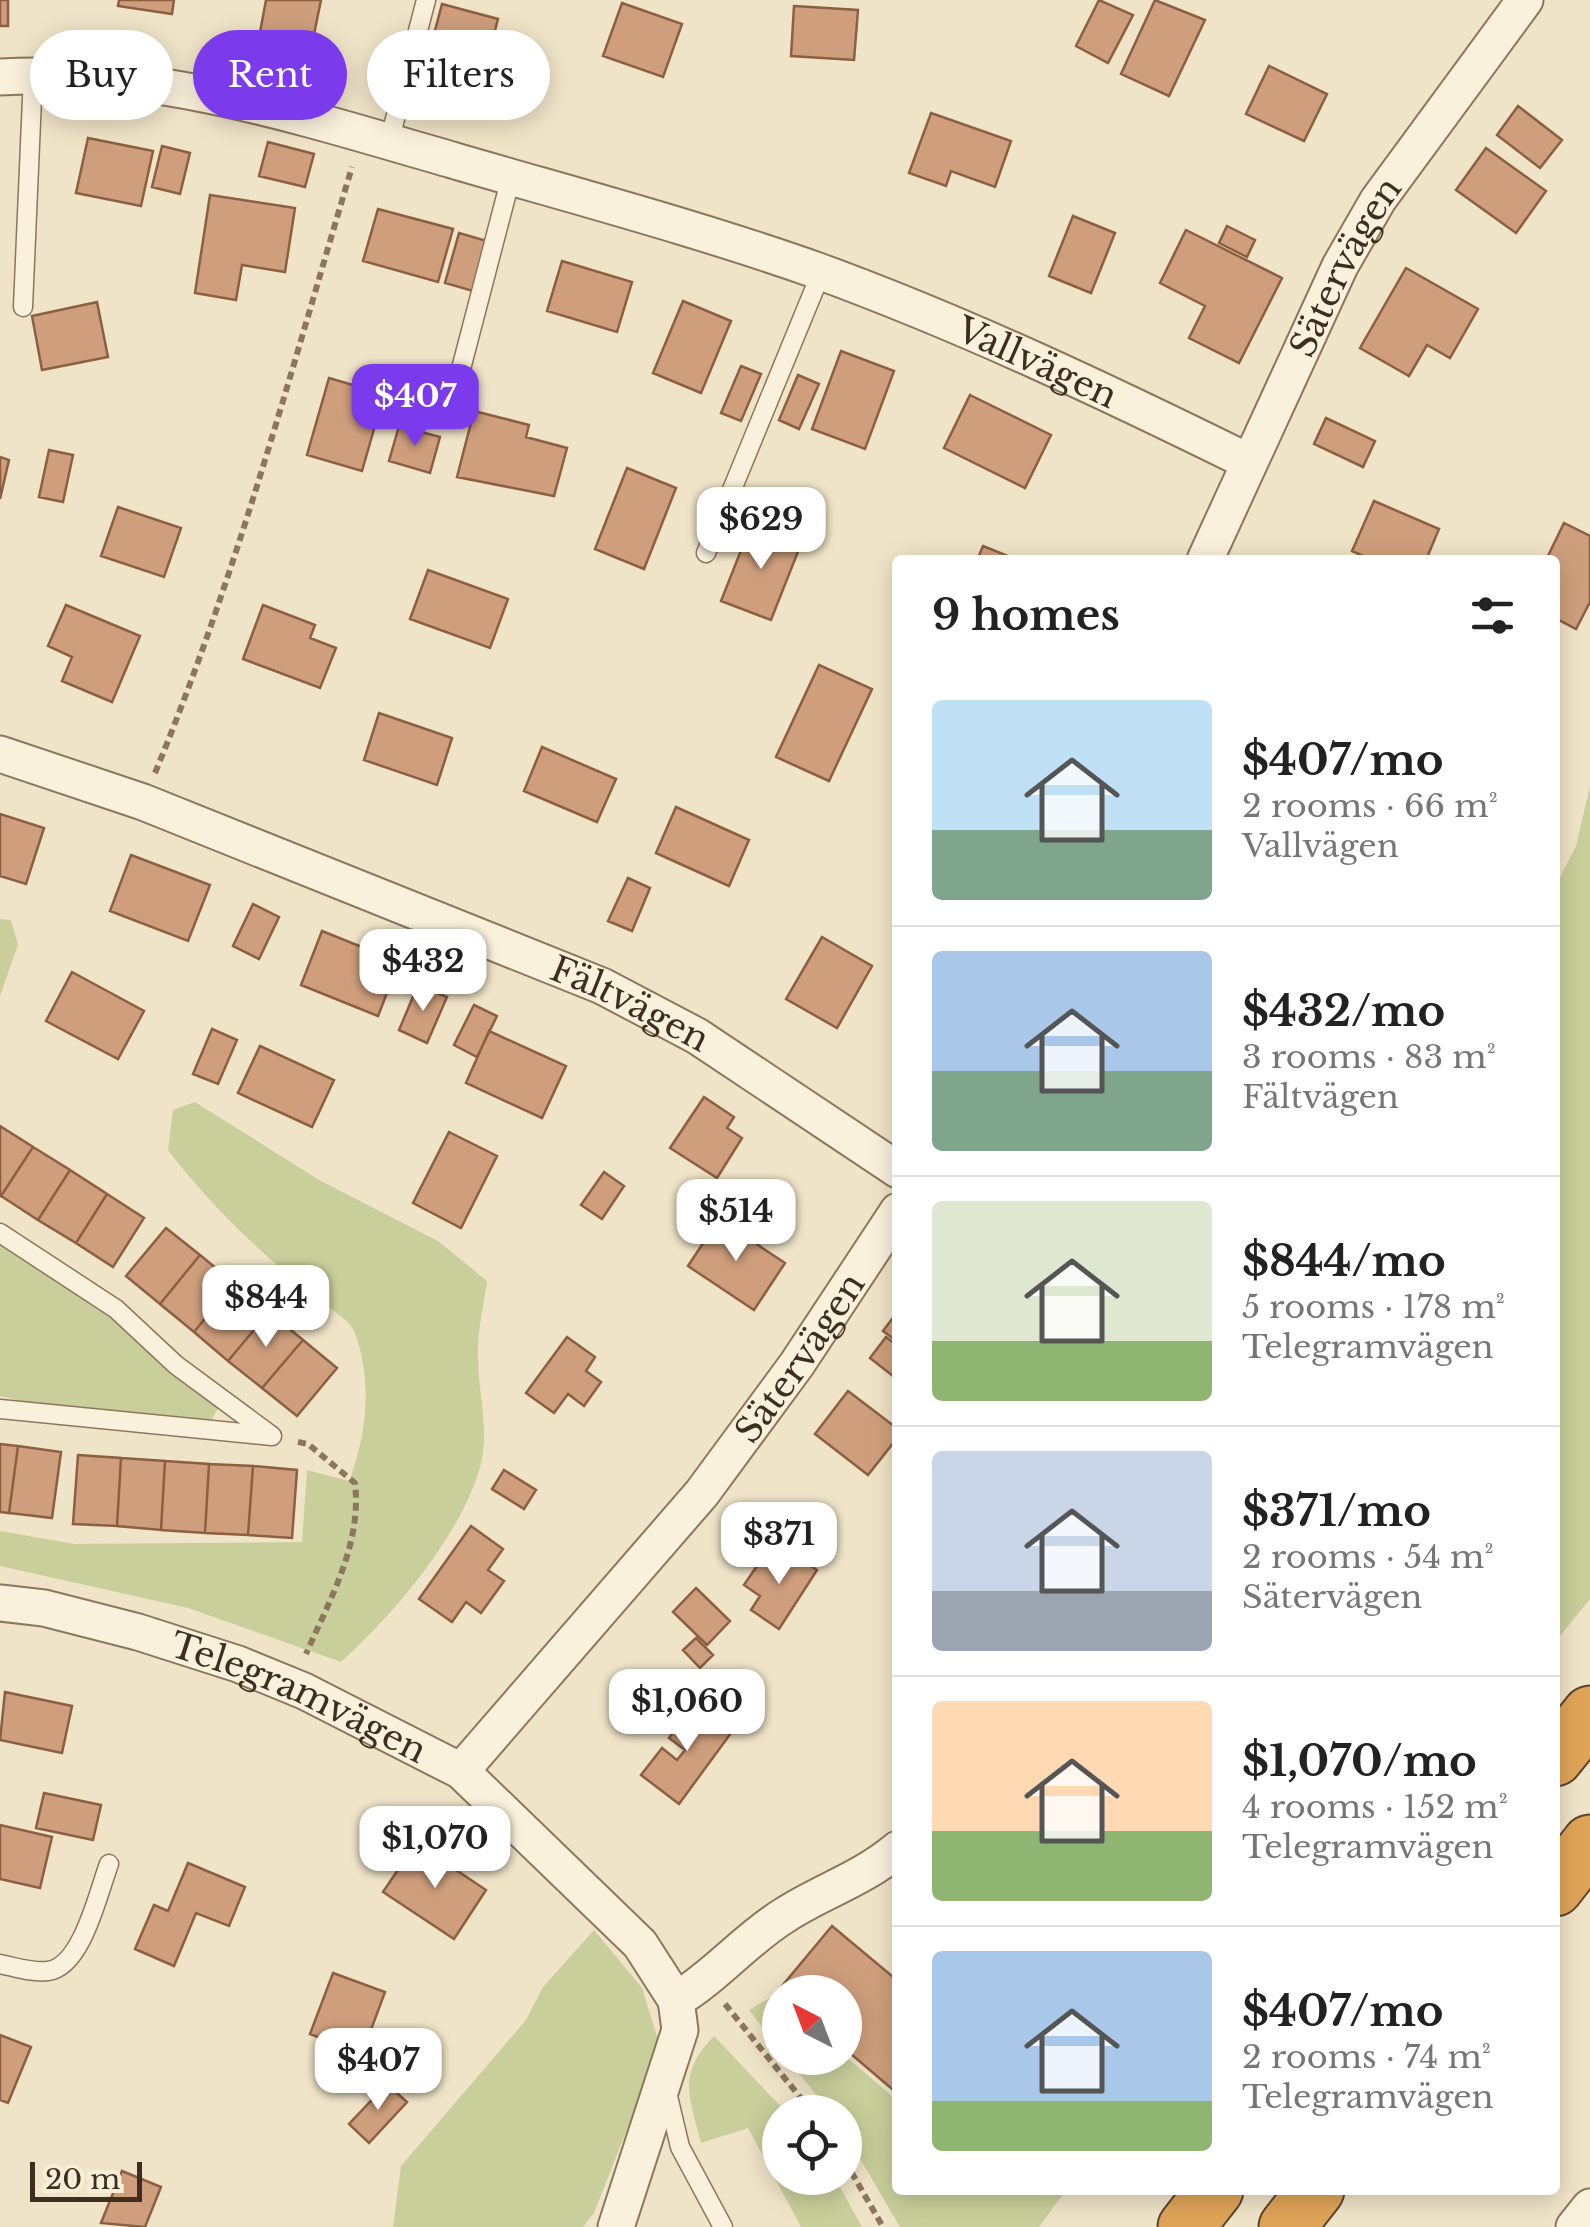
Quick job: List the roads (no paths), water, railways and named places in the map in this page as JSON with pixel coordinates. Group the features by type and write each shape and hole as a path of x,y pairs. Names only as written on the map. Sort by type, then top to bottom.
{"highway":[{"path":"1560,1752 1590,1714"},
{"path":"1560,1882 1590,1843"},
{"path":"1186,2227 1211,2195"},
{"path":"1287,2227 1312,2195"}],"street":[{"name":"Sätervägen","path":"1207,555 1340,266 1378,200 1525,0"},
{"name":"Vallvägen","path":"17,76 152,84 375,138 821,272 1086,382 1249,462"},
{"name":"Fältvägen","path":"0,754 143,802 602,986 698,1036 892,1166"},
{"name":"Sätervägen","path":"461,1772 702,1492 797,1364 892,1219"},
{"name":"Telegramvägen","path":"0,1604 44,1608 138,1632 238,1664 304,1691 461,1772 640,1944 676,2000"},
{"path":"616,2227 680,2030 676,2000 706,1982 784,1915 870,1873 892,1853"},
{"path":"1574,2227 1590,2207"}],"lane":[{"path":"375,138 426,0"},
{"name":"Vallvägen","path":"17,76 23,306"},
{"path":"456,388 511,177"},
{"path":"706,553 821,272"},
{"path":"0,1233 116,1309 176,1365 272,1436 0,1408"},
{"path":"0,1964 49,1972 66,1963 80,1944 108,1864"},
{"path":"665,2082 680,2146 723,2227"}]}
